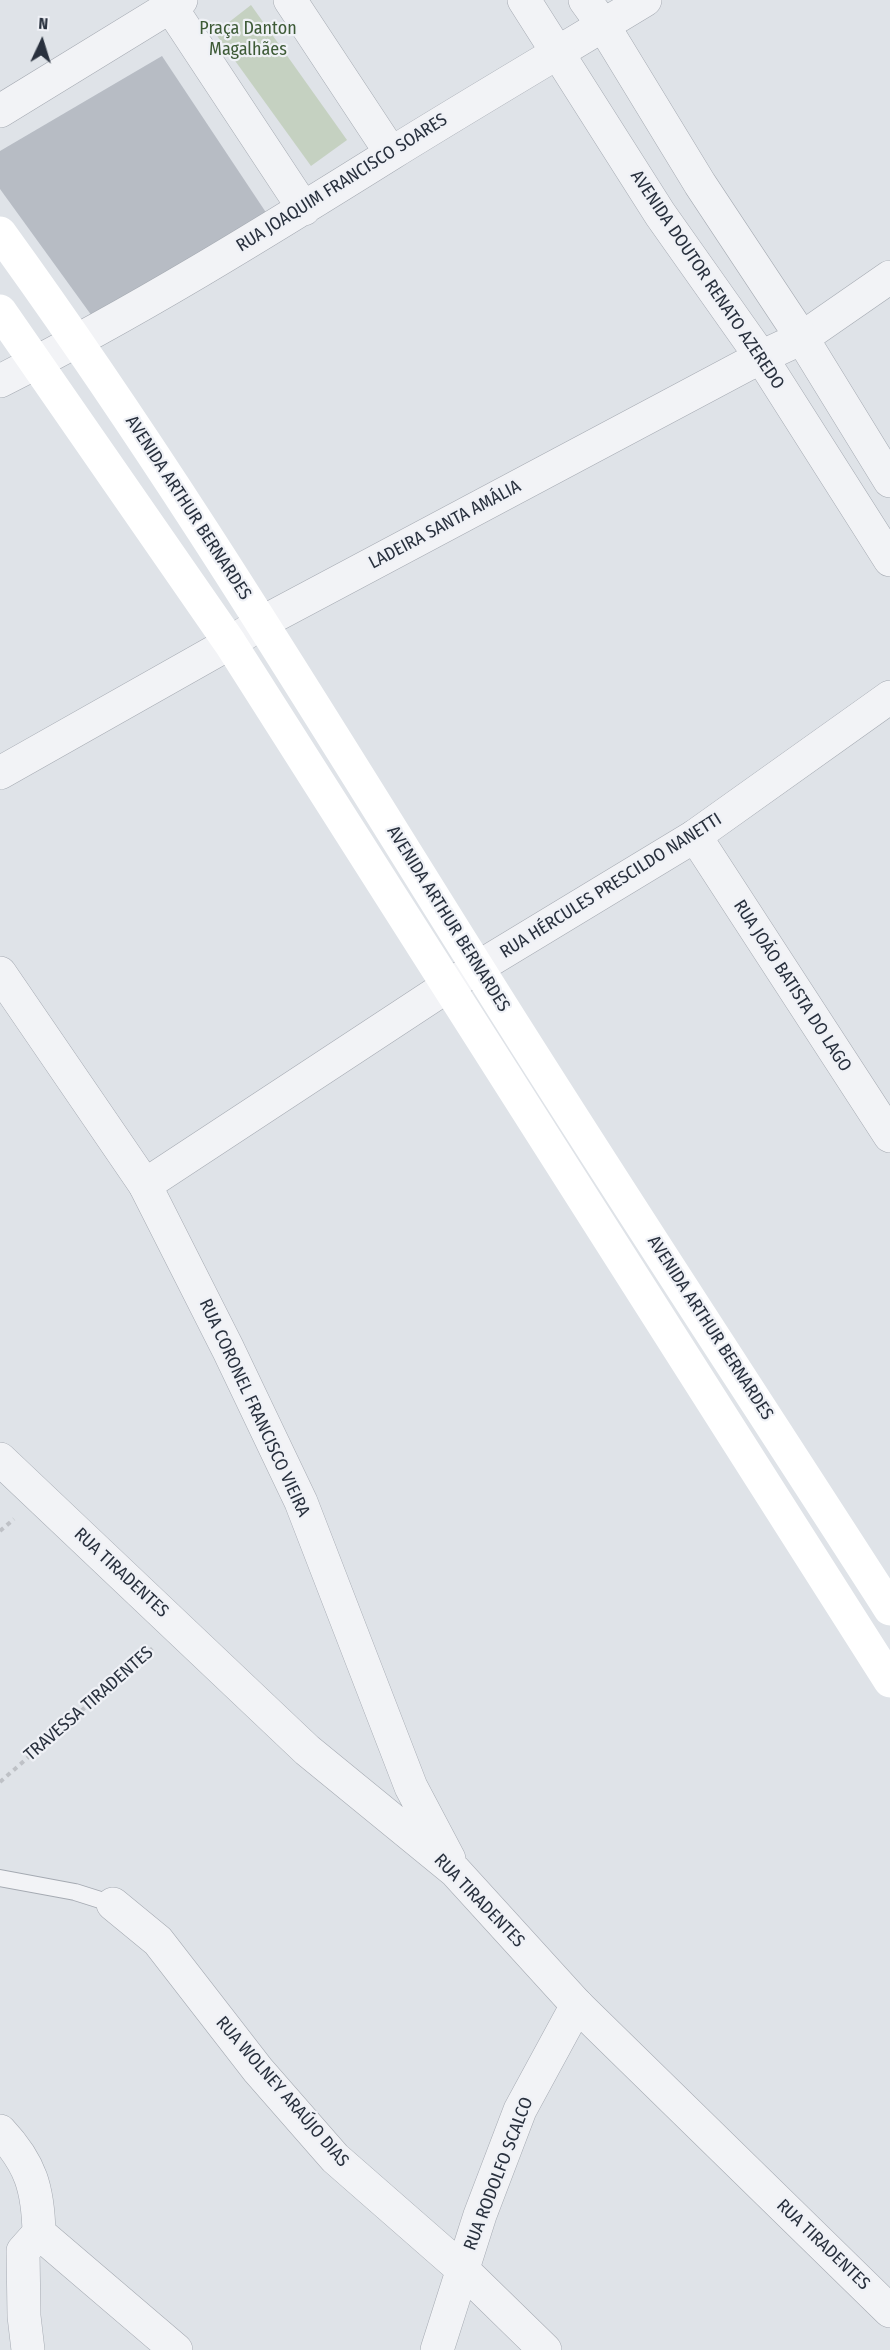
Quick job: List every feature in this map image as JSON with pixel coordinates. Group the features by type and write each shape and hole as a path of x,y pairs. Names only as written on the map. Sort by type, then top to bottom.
{"main road":[{"name":"AVENIDA ARTHUR BERNARDES","path":"0,233 78,341 262,622 478,968 890,1609"},
{"name":"AVENIDA ARTHUR BERNARDES","path":"0,311 230,643 449,985 878,1637 890,1681"},
{"path":"112,472 149,448"},
{"path":"362,849 394,832"}],"street":[{"path":"290,0 391,153"},
{"name":"AVENIDA DOUTOR RENATO AZEREDO","path":"524,0 660,214 761,357 890,560"},
{"name":"RUA JOAQUIM FRANCISCO SOARES","path":"0,381 78,341 304,209 556,51 594,13 645,0"},
{"path":"0,111 175,3 304,209"},
{"path":"594,13 700,184 802,338 890,481"},
{"path":"660,214 700,184"},
{"name":"LADEIRA SANTA AMÁLIA","path":"0,772 230,643 262,622 761,357 802,338 890,277"},
{"name":"RUA HÉRCULES PRESCILDO NANETTI","path":"146,1185 449,985 695,836 890,697"},
{"name":"RUA JOÃO BATISTA DO LAGO","path":"695,836 890,1136"},
{"name":"RUA CORONEL FRANCISCO VIEIRA","path":"0,973 146,1185 301,1502 411,1787 455,1871"},
{"name":"RUA TIRADENTES","path":"0,1460 307,1750 455,1871 577,2005 890,2311"},
{"name":"RUA WOLNEY ARAÚJO DIAS","path":"113,1904 158,1941 258,2070 335,2157 463,2270 545,2350"},
{"name":"RUA RODOLFO SCALCO","path":"437,2350 480,2215 520,2110 577,2005"},
{"path":"0,2131 14,2145 32,2177 38,2206 20,2249 28,2350"},
{"path":"20,2249 176,2350"}],"lane":[{"name":"RUA WOLNEY ARAÚJO DIAS","path":"0,1878 75,1892 113,1904"}],"path":[{"name":"TRAVESSA TIRADENTES","path":"0,1782 178,1626"}],"green space":[{"name":"Praça Danton Magalhães","path":"251,5 347,140 311,166 215,33"}],"building":[{"path":"162,56 269,217 97,323 0,189 0,151"}]}
